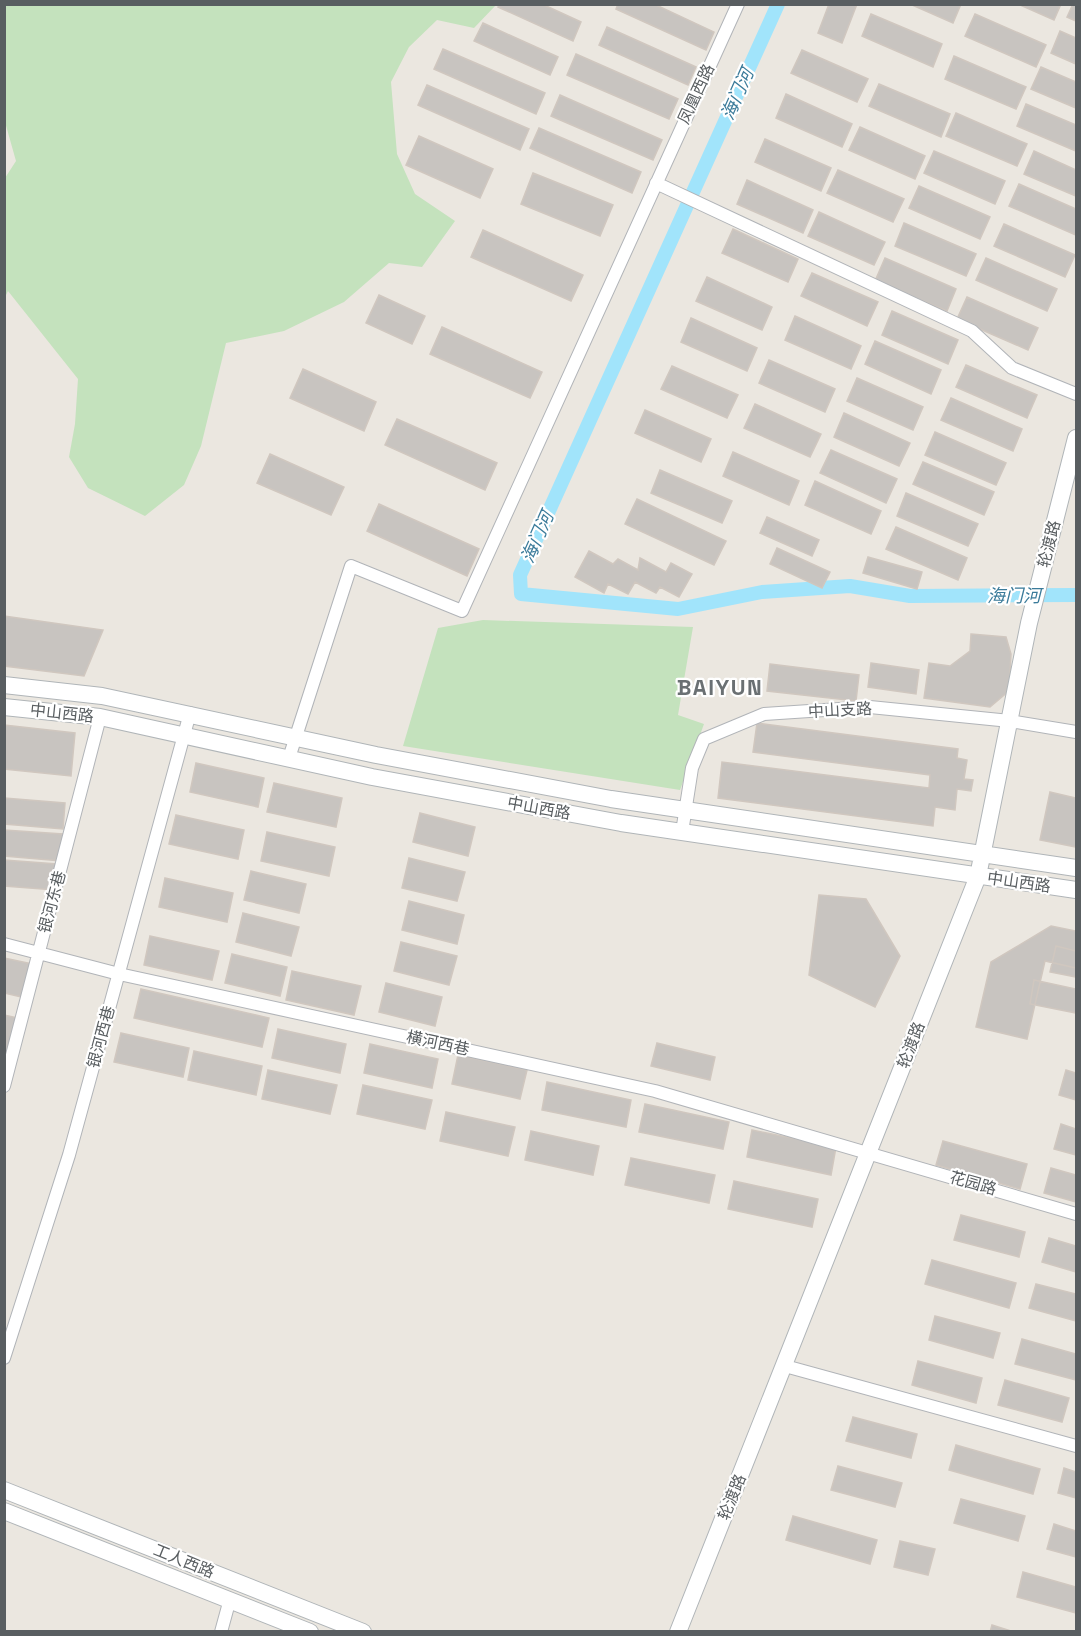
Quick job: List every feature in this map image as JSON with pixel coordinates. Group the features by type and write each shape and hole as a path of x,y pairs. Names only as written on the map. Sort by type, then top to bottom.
{"main road":[{"name":"轮渡路","path":"678,1632 978,876 1029,623 1077,438"},
{"name":"中山西路","path":"4,685 102,696 190,713 376,755 686,810 1077,868"},
{"name":"中山西路","path":"4,707 100,717 372,777 682,832 1077,890"},
{"name":"工人西路","path":"4,1490 363,1632"},
{"name":"工人西路","path":"4,1511 310,1632"}],"street":[{"name":"凤凰西路","path":"297,737 351,566 462,610 659,185 738,4"},
{"path":"659,185 972,331 1012,368 1077,394"},
{"name":"中山支路","path":"682,832 692,768 704,739 764,714 870,707 1010,721 1077,732"},
{"name":"银河西巷","path":"4,1359 69,1155 190,713"},
{"name":"银河东巷","path":"4,1086 100,717"},
{"path":"289,758 297,737"},
{"name":"横河西巷","path":"4,944 119,974 655,1091 869,1153"},
{"name":"花园路","path":"869,1153 1077,1214"},
{"path":"785,1366 1077,1446"},
{"path":"221,1632 230,1599"}],"green space":[{"path":"5,4 496,5 474,28 437,20 409,47 391,82 397,154 415,194 455,221 422,267 389,263 344,302 284,331 226,343 201,446 184,485 145,516 88,488 69,457 75,424 78,379 8,291 5,297 5,178 16,161 5,122"},
{"path":"483,620 693,627 678,715 704,724 680,790 403,746 438,628"}],"building":[{"path":"499,4 542,4 581,22 573,41 498,7"},
{"path":"618,4 654,4 714,32 706,50 616,9"},
{"path":"829,4 857,4 842,43 818,33"},
{"path":"910,4 961,4 953,23"},
{"path":"1018,4 1061,4 1054,20"},
{"path":"1073,4 1076,4 1076,21 1067,17"},
{"path":"871,14 942,44 933,67 862,36"},
{"path":"975,14 1046,45 1036,67 965,36"},
{"path":"483,23 558,57 550,75 474,41"},
{"path":"607,27 696,67 688,85 599,45"},
{"path":"1060,31 1076,38 1076,64 1051,53"},
{"path":"443,49 545,93 536,114 434,69"},
{"path":"802,50 868,79 857,102 791,73"},
{"path":"576,54 678,99 669,119 567,75"},
{"path":"954,56 1026,87 1016,109 945,79"},
{"path":"1041,67 1076,82 1076,108 1031,89"},
{"path":"879,84 950,114 941,137 869,106"},
{"path":"427,85 529,129 520,150 418,105"},
{"path":"786,94 852,124 842,147 776,118"},
{"path":"560,95 662,140 653,160 551,116"},
{"path":"1026,104 1076,125 1076,151 1017,126"},
{"path":"956,113 1027,144 1017,166 946,136"},
{"path":"860,127 925,156 915,179 849,150"},
{"path":"539,128 641,172 632,193 530,148"},
{"path":"419,136 493,169 480,198 406,165"},
{"path":"765,139 831,168 821,191 755,162"},
{"path":"934,151 1005,181 995,204 924,173"},
{"path":"1034,151 1076,170 1076,196 1024,174"},
{"path":"838,170 904,199 893,222 827,193"},
{"path":"533,173 613,205 600,236 521,204"},
{"path":"747,180 813,210 803,233 737,204"},
{"path":"1019,184 1076,209 1076,235 1009,206"},
{"path":"919,186 990,217 980,239 909,208"},
{"path":"819,212 885,242 874,265 808,236"},
{"path":"904,223 976,254 966,276 895,246"},
{"path":"1004,224 1075,255 1065,277 994,246"},
{"path":"733,229 798,259 788,282 722,253"},
{"path":"483,230 583,275 571,301 471,257"},
{"path":"885,258 956,289 947,311 875,281"},
{"path":"986,258 1057,289 1047,311 976,280"},
{"path":"812,273 878,302 867,326 801,296"},
{"path":"707,277 772,307 762,330 696,301"},
{"path":"379,295 425,316 412,344 366,323"},
{"path":"967,297 1038,328 1028,350 957,319"},
{"path":"892,311 958,340 948,364 882,335"},
{"path":"795,316 861,346 851,369 785,340"},
{"path":"691,318 757,348 747,371 681,342"},
{"path":"442,327 542,372 530,398 430,354"},
{"path":"875,341 941,370 931,394 865,364"},
{"path":"769,360 835,389 825,412 759,383"},
{"path":"966,365 1037,395 1027,418 956,387"},
{"path":"672,366 738,395 727,418 661,389"},
{"path":"303,369 376,402 364,431 290,398"},
{"path":"857,378 923,407 913,430 847,401"},
{"path":"951,398 1022,429 1013,451 941,420"},
{"path":"755,404 821,434 810,457 744,428"},
{"path":"645,410 711,439 701,462 635,433"},
{"path":"844,413 910,443 899,466 834,437"},
{"path":"397,419 497,463 485,490 385,445"},
{"path":"935,432 1006,463 996,485 925,455"},
{"path":"831,450 897,479 886,503 820,473"},
{"path":"733,452 799,481 789,505 723,476"},
{"path":"270,454 344,487 331,515 257,483"},
{"path":"923,462 994,492 984,515 913,484"},
{"path":"660,470 732,501 722,523 651,493"},
{"path":"815,481 881,511 871,534 805,505"},
{"path":"906,493 978,524 968,546 897,516"},
{"path":"637,499 726,541 714,565 625,524"},
{"path":"379,504 479,549 467,576 367,531"},
{"path":"767,517 819,540 812,556 760,533"},
{"path":"896,527 967,558 958,580 886,549"},
{"path":"777,548 830,572 822,588 770,564"},
{"path":"589,551 613,564 618,559 638,570 640,558 666,572 671,563 692,574 679,597 660,587 656,593 635,582 628,594 608,584 604,593 575,577"},
{"path":"868,557 922,572 917,589 863,573"},
{"path":"4,616 103,630 84,676 4,666"},
{"path":"971,634 1006,637 1011,654 1009,691 990,707 924,698 929,663 950,666 970,651"},
{"path":"871,663 919,670 916,694 868,687"},
{"path":"770,664 859,675 856,701 767,691"},
{"path":"757,723 958,749 957,758 967,760 964,779 973,780 971,791 957,789 955,810 935,807 933,826 718,798 722,762 929,788 930,775 753,752"},
{"path":"4,725 75,733 71,776 4,769"},
{"path":"196,763 264,778 258,807 190,792"},
{"path":"274,783 342,798 336,827 267,812"},
{"path":"1050,792 1076,798 1076,847 1040,840"},
{"path":"4,798 65,803 63,829 4,824"},
{"path":"420,813 475,827 468,856 413,842"},
{"path":"176,815 244,830 238,859 169,844"},
{"path":"4,830 63,834 61,861 4,856"},
{"path":"267,832 335,847 329,876 261,861"},
{"path":"409,858 465,872 457,901 402,888"},
{"path":"4,860 57,864 55,890 4,886"},
{"path":"251,871 306,884 299,913 244,900"},
{"path":"165,878 233,893 227,922 159,907"},
{"path":"819,895 866,899 900,956 875,1007 809,975"},
{"path":"409,901 464,915 457,944 402,930"},
{"path":"243,913 299,927 291,956 236,942"},
{"path":"1051,926 1076,931 1076,968 1045,961 1027,1039 976,1027 991,962"},
{"path":"150,936 219,951 212,980 144,965"},
{"path":"401,942 457,956 449,985 394,971"},
{"path":"1056,946 1076,951 1076,977 1050,972"},
{"path":"232,954 287,967 280,996 225,983"},
{"path":"4,958 33,964 26,998 4,993"},
{"path":"292,971 361,986 354,1015 286,1000"},
{"path":"1034,980 1076,989 1076,1013 1030,1004"},
{"path":"386,983 442,997 435,1026 379,1012"},
{"path":"141,989 269,1018 262,1047 134,1018"},
{"path":"4,1015 18,1018 11,1052 4,1051"},
{"path":"278,1029 346,1044 340,1073 272,1058"},
{"path":"121,1033 189,1048 183,1077 114,1062"},
{"path":"657,1043 715,1057 710,1080 651,1066"},
{"path":"370,1044 438,1059 432,1088 364,1073"},
{"path":"194,1051 262,1066 256,1095 188,1080"},
{"path":"458,1055 527,1070 520,1099 452,1084"},
{"path":"268,1070 337,1085 330,1114 262,1099"},
{"path":"1066,1070 1076,1073 1076,1100 1059,1095"},
{"path":"547,1082 631,1100 626,1127 542,1110"},
{"path":"363,1085 432,1100 425,1129 357,1114"},
{"path":"645,1104 729,1122 723,1149 639,1132"},
{"path":"446,1112 515,1127 508,1156 440,1141"},
{"path":"1061,1124 1076,1129 1076,1155 1054,1149"},
{"path":"752,1130 836,1147 831,1175 747,1157"},
{"path":"531,1131 599,1146 593,1175 525,1160"},
{"path":"943,1141 1027,1164 1020,1189 936,1165"},
{"path":"631,1158 715,1175 709,1203 625,1185"},
{"path":"1051,1168 1076,1175 1076,1202 1044,1193"},
{"path":"734,1181 818,1199 812,1227 728,1209"},
{"path":"961,1215 1025,1232 1019,1257 954,1240"},
{"path":"1049,1238 1076,1246 1076,1272 1042,1262"},
{"path":"932,1260 1016,1283 1009,1308 925,1284"},
{"path":"1036,1284 1076,1294 1076,1321 1029,1308"},
{"path":"935,1316 1000,1333 993,1358 929,1340"},
{"path":"1022,1339 1076,1354 1076,1380 1015,1364"},
{"path":"918,1361 982,1378 976,1403 912,1385"},
{"path":"1005,1380 1069,1398 1062,1422 998,1405"},
{"path":"853,1417 917,1434 911,1458 846,1441"},
{"path":"956,1445 1040,1469 1033,1494 949,1470"},
{"path":"838,1466 902,1483 895,1507 831,1490"},
{"path":"1064,1468 1076,1472 1076,1498 1058,1493"},
{"path":"961,1499 1025,1516 1018,1541 954,1523"},
{"path":"793,1516 877,1540 870,1564 786,1540"},
{"path":"1054,1524 1076,1531 1076,1557 1047,1549"},
{"path":"900,1541 935,1549 928,1575 894,1567"},
{"path":"1023,1572 1076,1587 1076,1613 1017,1597"},
{"path":"992,1625 1014,1632 990,1632"}],"waterway":[{"name":"海门河","path":"778,4 520,575 521,594 678,609 762,592 850,586 910,596 1076,595"}],"district":[{"name":"BAIYUN","path":"720,687"}]}
